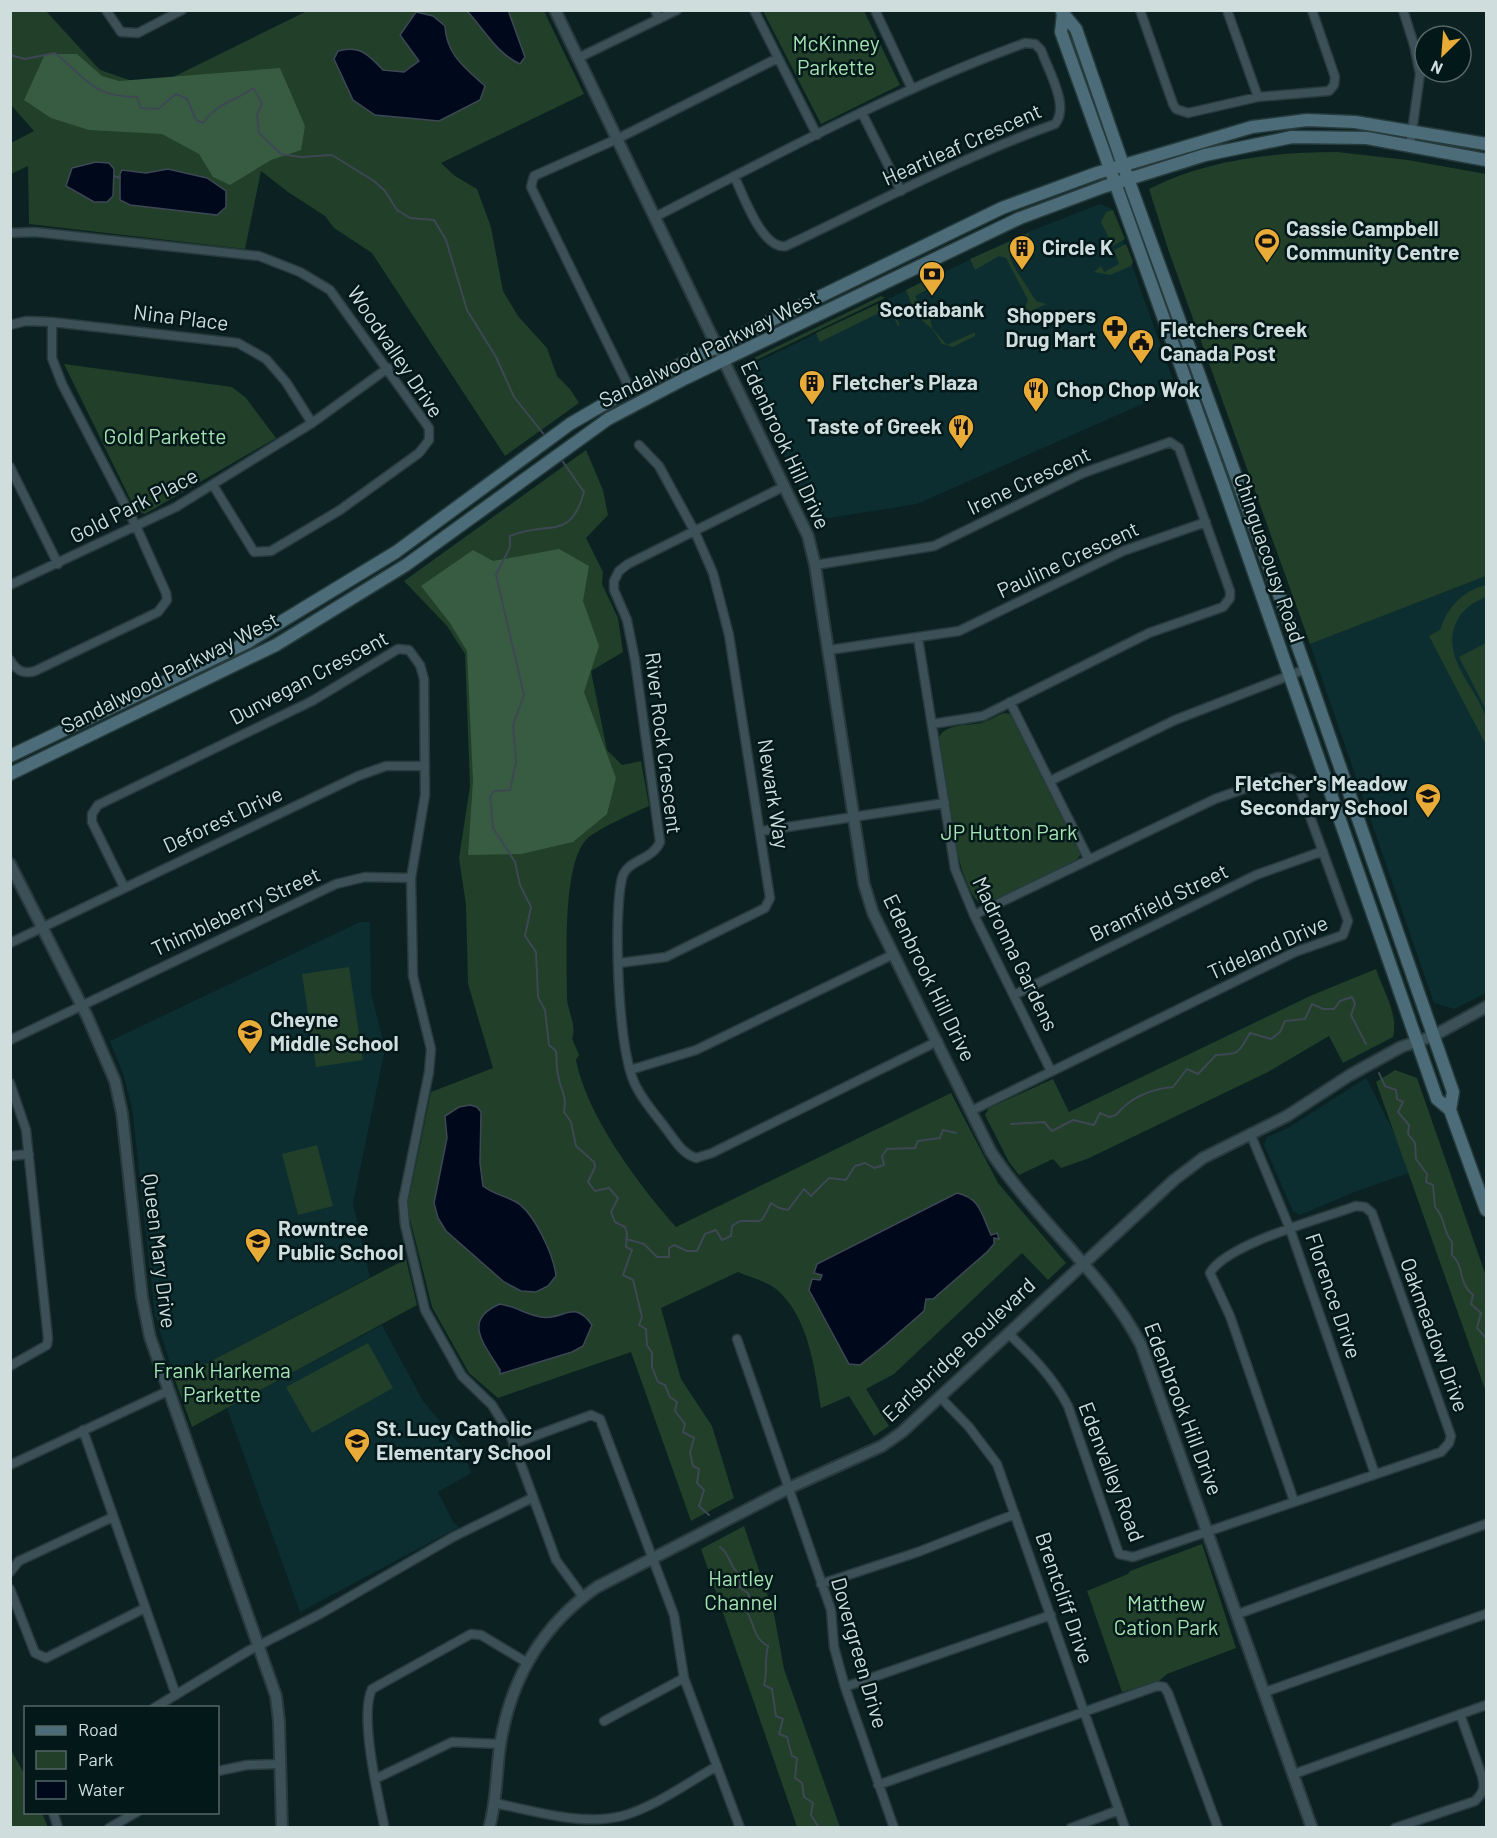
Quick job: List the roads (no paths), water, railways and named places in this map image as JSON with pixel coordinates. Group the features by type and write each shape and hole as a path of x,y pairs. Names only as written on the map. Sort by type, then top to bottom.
{"main road":[{"name":"Chinguacousy Road","path":"1063,12 1076,29 1306,669 1453,1092 1450,1110 1486,1210"},
{"name":"Chinguacousy Road","path":"1063,12 1061,32 1114,184 1290,675 1437,1099 1450,1110"},
{"name":"Sandalwood Parkway West","path":"10,756 248,642 396,552 570,424 630,389 1002,208 1109,169 1209,139 1274,124 1307,120 1355,122 1412,129 1486,144"},
{"name":"Sandalwood Parkway West","path":"10,774 276,645 406,565 526,477 633,405 1003,226 1128,179 1206,155 1292,137 1367,138 1486,160"}],"street":[{"path":"106,10 121,32 138,33 182,10"},
{"name":"Edenbrook Hill Drive","path":"555,10 805,528 815,564 864,884 873,913 991,1152 1011,1183 1122,1312 1141,1346 1312,1827"},
{"path":"578,58 657,15 677,10"},
{"path":"754,10 776,59 817,135"},
{"path":"1140,10 1176,109 1188,113 1258,97 1329,92 1334,85 1335,77 1312,10"},
{"path":"1227,10 1258,97"},
{"path":"1403,10 1420,74 1410,146"},
{"path":"875,11 912,89"},
{"name":"Heartleaf Crescent","path":"655,217 734,176 912,89 1018,45 1035,44 1041,50 1061,106 1061,117 1055,124 1001,144 780,247 765,238 734,176"},
{"path":"630,389 531,187 534,176 617,139 776,59"},
{"path":"862,113 901,191"},
{"name":"Woodvalley Drive","path":"10,233 35,232 259,256 300,272 330,290 429,428 429,440 419,453 340,510 271,551 254,552 213,485"},
{"name":"Nina Place","path":"10,325 26,321 52,322 238,343 266,359 286,382 312,423"},
{"path":"10,660 18,670 27,674 35,671 164,608 166,593 136,526 62,384 52,358 52,322"},
{"name":"Gold Park Place","path":"10,585 136,526 213,485 312,423 388,368"},
{"name":"Irene Crescent","path":"815,564 934,546 1083,472 1170,442 1179,448 1206,522"},
{"name":"Newark Way","path":"619,963 666,957 765,908 770,898 729,635 713,573 695,532 659,466 639,445"},
{"path":"10,467 58,564"},
{"name":"River Rock Crescent","path":"785,486 628,564 619,571 614,581 614,590 627,620 635,660 660,842 654,854 630,866 622,877 617,928 625,1044 630,1070 634,1082 652,1111 685,1154 696,1158 733,1143 938,1041"},
{"path":"932,724 983,716 1149,633 1223,607 1230,598 1230,591 1206,522"},
{"name":"Pauline Crescent","path":"829,650 959,631 1123,551 1206,522"},
{"name":"Madronna Gardens","path":"918,638 955,869 974,915 1051,1071"},
{"name":"Dunvegan Crescent","path":"124,887 92,822 92,814 98,805 312,701 398,649 410,650 420,665 424,679 425,766 425,795 411,878 413,976 431,1049 429,1072 403,1201 405,1225 425,1310 462,1376 492,1405 513,1444 556,1560 583,1597"},
{"path":"1050,782 1175,720 1306,669"},
{"path":"1010,702 1089,860"},
{"name":"Deforest Drive","path":"10,943 358,776 386,766 425,766"},
{"name":"Tideland Drive","path":"971,1111 1295,952 1343,935 1348,921 1299,786 1291,779 1278,777 1215,799 974,915"},
{"path":"761,831 945,803"},
{"name":"Bramfield Street","path":"1014,995 1256,875 1323,851"},
{"name":"Queen Mary Drive","path":"10,864 82,1005 106,1057 120,1101 144,1312 168,1391 259,1645 278,1709 282,1827"},
{"name":"Thimbleberry Street","path":"10,1040 336,884 365,877 411,878"},
{"path":"630,1070 696,1050 894,954"},
{"name":"Earlsbridge Boulevard","path":"489,1827 494,1803 500,1744 509,1702 526,1662 549,1629 583,1597 597,1587 652,1561 789,1488 882,1446 940,1397 1174,1180 1203,1158 1287,1116 1360,1069 1401,1047 1434,1036 1486,1007"},
{"path":"10,1083 21,1111 29,1154 48,1338 47,1345 10,1366"},
{"name":"Florence Drive","path":"1250,1133 1290,1229 1375,1474"},
{"path":"10,1156 29,1154"},
{"name":"Oakmeadow Drive","path":"1208,1531 1441,1452 1449,1443 1451,1436 1372,1213 1365,1207 1356,1206 1290,1229"},
{"path":"1290,1229 1231,1253 1213,1267 1210,1273 1230,1316 1294,1501"},
{"name":"Edenvalley Road","path":"1008,1333 1042,1366 1068,1406 1119,1554 1133,1557 1208,1531"},
{"name":"Dovergreen Drive","path":"736,1339 831,1610 834,1647 845,1687 894,1827"},
{"path":"10,1465 168,1391"},
{"name":"Brentcliff Drive","path":"940,1397 969,1427 997,1464 1125,1827"},
{"path":"513,1444 591,1415 600,1419 674,1615 684,1678 740,1827"},
{"path":"83,1430 176,1695"},
{"path":"155,1706 259,1645 320,1614 453,1538 532,1498"},
{"path":"821,1584 918,1552 1015,1514"},
{"path":"10,1572 19,1561 113,1517"},
{"path":"1238,1614 1486,1524"},
{"path":"10,1589 35,1653 46,1658 145,1608"},
{"path":"1265,1692 1486,1614"},
{"path":"845,1687 1051,1615"},
{"path":"384,1825 375,1779 367,1705 368,1697 377,1684 471,1634 481,1635 526,1662"},
{"path":"604,1720 684,1678"},
{"path":"879,1785 1148,1688 1164,1687 1218,1827"},
{"path":"1294,1774 1486,1705"},
{"path":"1395,1827 1406,1826 1475,1801 1483,1793 1485,1786 1460,1714"},
{"path":"375,1779 452,1742 500,1744"},
{"path":"219,1770 248,1765 280,1764"},
{"path":"494,1803 580,1823 630,1813 717,1766"},
{"path":"1071,1827 1119,1810"},
{"path":"109,1827 133,1814"}],"water":[{"path":"508,10 525,57 520,64 497,47 467,11"},
{"path":"416,12 433,16 445,26 446,36 453,53 485,86 480,100 439,121 375,115 353,100 334,59 338,51 358,50 383,70 404,72 419,61 400,35"},
{"path":"96,162 109,163 114,169 113,196 107,202 94,202 66,186 72,168"},
{"path":"168,169 207,178 226,191 226,207 217,215 130,205 120,200 122,170 146,173"},
{"path":"470,1105 477,1107 481,1112 480,1163 483,1186 523,1207 542,1235 551,1257 556,1276 548,1286 536,1292 521,1291 504,1282 446,1231 438,1218 434,1203 447,1138 445,1116 459,1107"},
{"path":"957,1193 965,1195 976,1203 991,1235 997,1233 999,1239 994,1238 994,1244 987,1252 933,1299 926,1299 924,1311 885,1345 860,1365 849,1364 809,1290 812,1279 820,1280 822,1275 814,1273 817,1264"},
{"path":"500,1304 541,1317 568,1312 579,1313 592,1325 583,1346 572,1352 500,1374 500,1370 483,1342 479,1325 481,1318 488,1310"}],"waterway":[{"path":"10,55 25,59 55,53 91,85 109,94 137,97 141,108 158,109 176,94 187,99 196,120 203,123 215,110 253,88 262,103 257,115 259,133 281,154 301,157 332,155 374,181 385,191 397,210 410,218 434,220 446,240 467,310 496,357 514,397 546,437"},
{"path":"114,176 120,178"},
{"path":"561,459 584,492 578,508 565,524 510,536 510,547 496,575 524,695 513,725 516,762 510,790 494,791 490,797 493,828 515,862 520,885 531,907 525,936 536,952 538,997 545,1010 549,1045 556,1051 557,1072 565,1100 564,1112 571,1122 576,1146 594,1162 595,1167 588,1182 595,1191 609,1188 618,1198 611,1212 615,1222 625,1227 626,1247 632,1250 623,1275 633,1280 642,1317 639,1325 646,1329 647,1345 652,1353 652,1367 658,1382 665,1385 670,1397 677,1402 675,1411 685,1424 683,1432 694,1438 690,1453 693,1466 699,1469 697,1483 704,1490 699,1506 709,1515"},
{"path":"1011,1124 1044,1122 1052,1131 1073,1120 1094,1125 1100,1113 1109,1117 1116,1115 1141,1095 1173,1087 1187,1069 1198,1074 1216,1055 1235,1053 1250,1033 1271,1039 1280,1032 1285,1021 1305,1019 1312,1004 1323,1009 1334,1009 1340,1001 1352,997 1355,1004 1351,1015 1366,1044"},
{"path":"1379,1073 1385,1086 1396,1090 1397,1099 1403,1102 1398,1112 1409,1125 1408,1134 1415,1143 1416,1159 1427,1174 1426,1182 1433,1185 1435,1207 1452,1242 1452,1255 1459,1264 1465,1285 1473,1295 1471,1304 1481,1313 1477,1328 1486,1338"},
{"path":"626,1239 644,1244 657,1257 669,1257 669,1248 674,1245 687,1251 697,1251 705,1234 716,1230 722,1240 731,1236 732,1226 740,1221 760,1221 771,1203 788,1210 804,1189 811,1196 829,1178 846,1180 855,1166 865,1163 874,1168 884,1165 882,1156 887,1149 915,1148 918,1141 940,1138 943,1130 956,1133"},
{"path":"1486,1343 1486,1349"},
{"path":"720,1547 740,1575 740,1588 748,1593 750,1600 745,1609 759,1639 768,1646 764,1685 772,1689 776,1716 783,1719 779,1734 787,1737 792,1756 797,1758 795,1778 802,1783 804,1797 813,1803 811,1815 819,1828"}],"place":[{"name":"Cassie Campbell Community Centre","path":"1267,264"},
{"name":"Circle K","path":"1022,271"},
{"name":"Scotiabank","path":"932,297"},
{"name":"Shoppers Drug Mart","path":"1115,351"},
{"name":"Fletchers Creek Canada Post","path":"1141,365"},
{"name":"Fletcher's Plaza","path":"812,406"},
{"name":"Chop Chop Wok","path":"1036,413"},
{"name":"Taste of Greek","path":"961,450"},
{"name":"Fletcher's Meadow Secondary School","path":"1428,819"},
{"name":"Cheyne Middle School","path":"250,1055"},
{"name":"Rowntree Public School","path":"258,1264"},
{"name":"St. Lucy Catholic Elementary School","path":"357,1464"}],"park label":[{"name":"McKinney Parkette","path":"836,56"},
{"name":"Gold Parkette","path":"165,437"},
{"name":"JP Hutton Park","path":"1009,833"},
{"name":"Frank Harkema Parkette","path":"222,1383"},
{"name":"Hartley Channel","path":"741,1591"},
{"name":"Matthew Cation Park","path":"1166,1616"}]}
